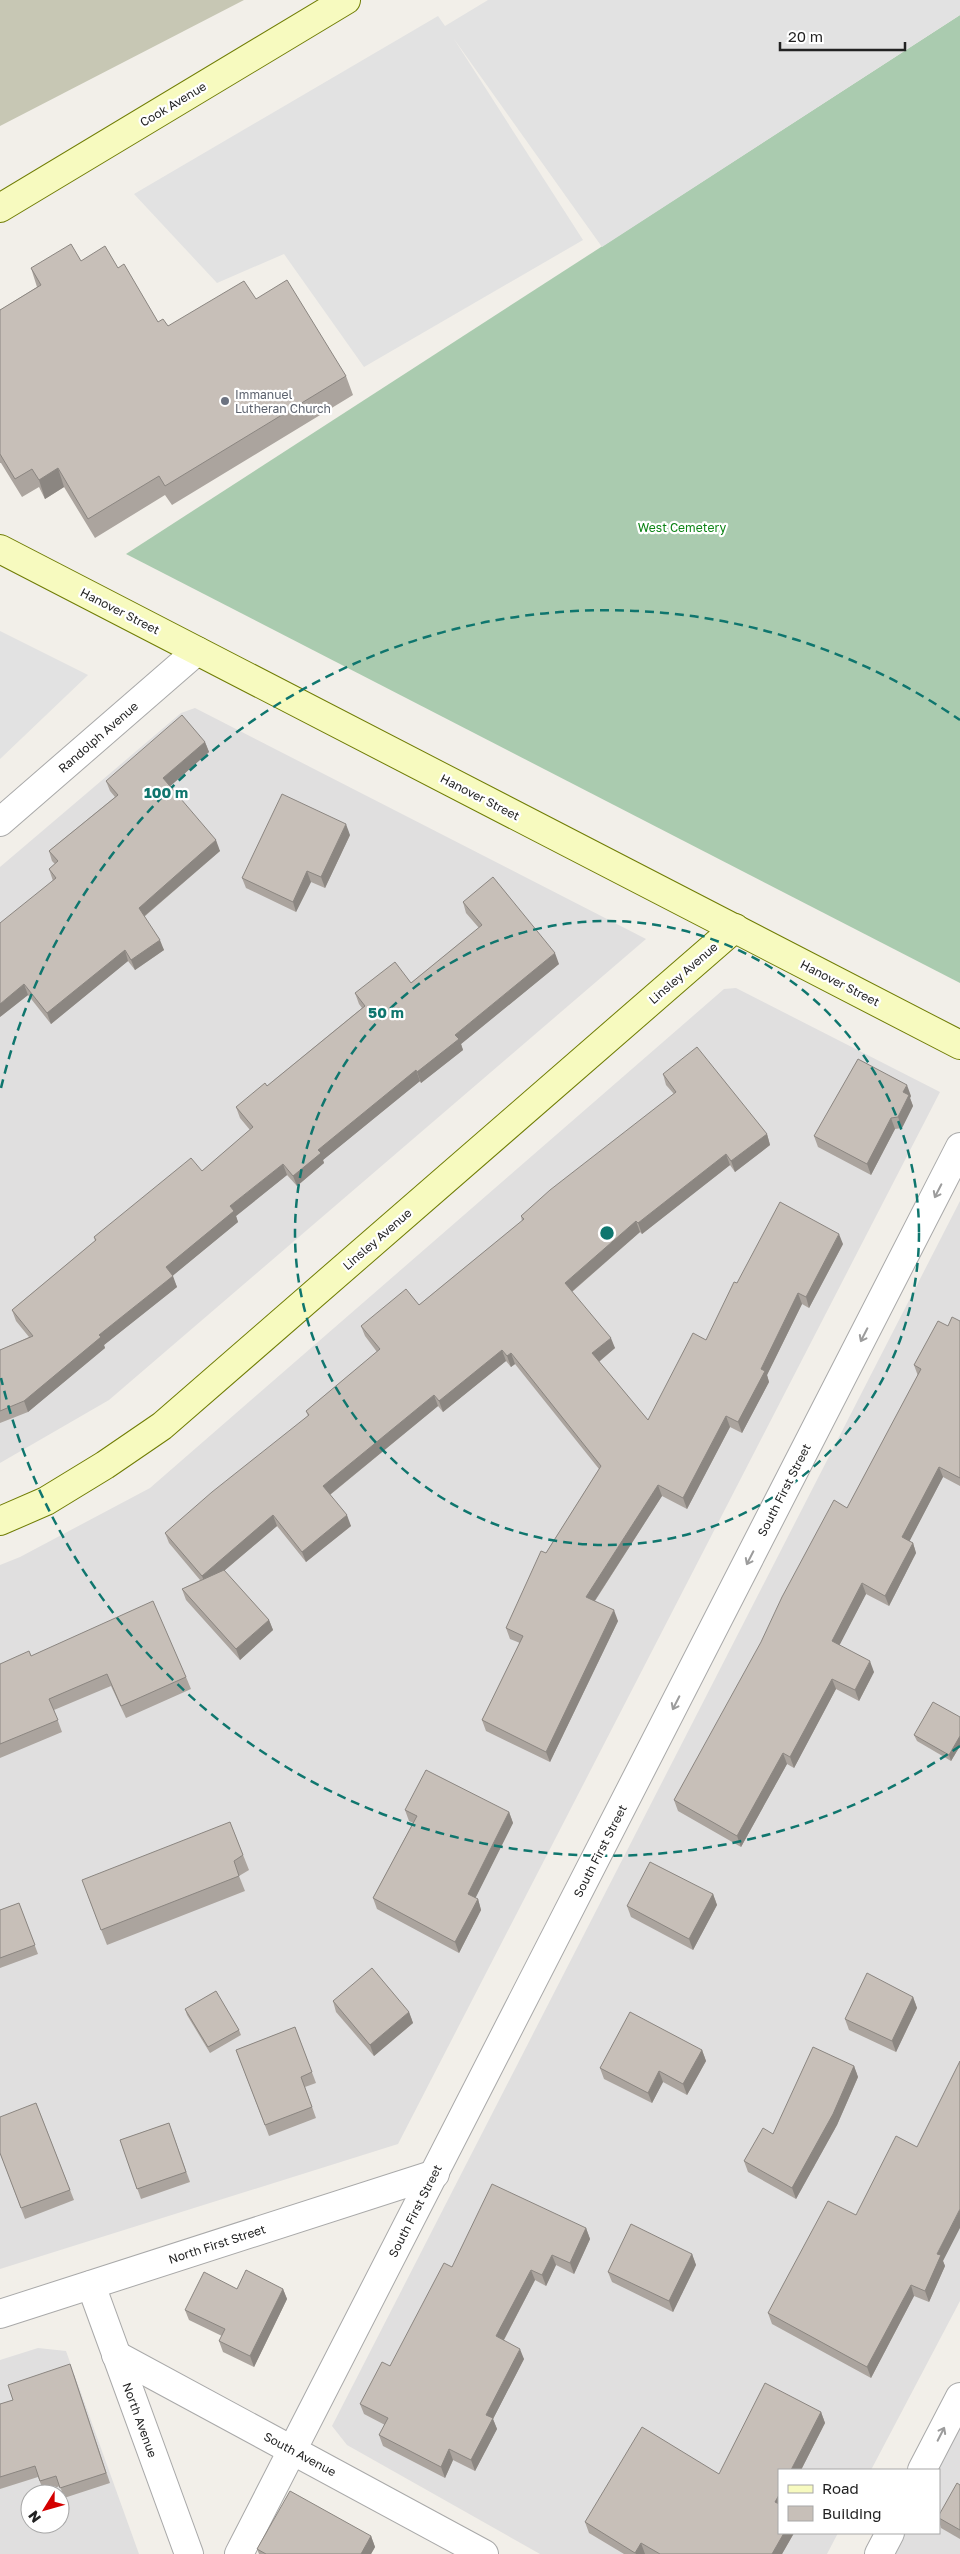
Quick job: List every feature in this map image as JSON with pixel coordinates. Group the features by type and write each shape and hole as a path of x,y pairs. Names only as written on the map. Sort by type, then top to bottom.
{"main road":[{"name":"Cook Avenue","path":"0,208 346,0"},
{"name":"Hanover Street","path":"0,549 960,1045"},
{"name":"Linsley Avenue","path":"0,1520 46,1501 105,1465 162,1426 735,928"}],"street":[{"name":"Randolph Avenue","path":"0,822 197,651"},
{"name":"South First Street","path":"240,2554 960,1147"},
{"name":"North First Street","path":"0,2314 435,2174"},
{"name":"North Avenue","path":"91,2285 189,2554"},
{"name":"South Avenue","path":"116,2354 484,2554"},
{"path":"923,2469 960,2397"},
{"path":"879,2554 889,2534"}],"shaded area":[{"path":"0,0 244,0 0,126"},
{"path":"488,0 960,0 960,15 602,247 454,39 583,240 364,367 284,254 217,283 134,194 438,16 445,26"},
{"path":"0,631 88,675 0,759"},
{"path":"195,708 646,939 109,1400 0,1463 0,867 181,713"},
{"path":"736,988 940,1092 398,2144 0,2269 0,1565 20,1557 150,1488 724,989"},
{"path":"960,1201 960,2301 872,2469 778,2469 778,2534 837,2534 827,2554 540,2554 347,2445 332,2426"},
{"path":"38,2348 66,2351 139,2554 0,2554 0,2360"},
{"path":"960,2405 960,2554 881,2554 891,2534 940,2534 940,2469 926,2469"}],"green space":[{"name":"West Cemetery","path":"960,15 960,983 126,554"}],"building":[{"name":"Immanuel Lutheran Church","path":"71,244 81,261 105,246 118,268 124,264 158,322 163,319 168,326 244,281 256,299 287,280 346,376 165,486 159,476 88,519 58,468 39,480 32,469 15,479 0,454 0,310 41,285 31,268"},
{"path":"182,715 205,742 163,778 216,840 139,908 160,940 131,960 125,950 47,1013 24,984 0,1004 0,923 56,878 49,869 58,861 49,851 118,795 106,781"},
{"path":"282,794 346,824 321,877 307,871 293,902 242,878"},
{"path":"493,877 555,953 455,1035 459,1039 417,1072 416,1070 318,1150 321,1153 293,1176 283,1164 230,1206 234,1211 166,1267 173,1276 99,1335 101,1337 24,1401 0,1411 0,1350 33,1336 12,1310 96,1240 94,1237 191,1158 202,1171 253,1127 236,1107 265,1083 267,1086 365,1006 355,993 395,962 411,983 482,925 463,902"},
{"path":"697,1047 767,1134 731,1161 726,1154 638,1223 636,1221 565,1283 611,1338 592,1353 648,1420 693,1333 706,1340 734,1282 737,1283 780,1202 839,1234 806,1297 798,1293 761,1369 765,1371 738,1422 726,1416 683,1498 658,1485 586,1597 614,1610 546,1752 482,1720 523,1636 506,1628 541,1551 546,1553 601,1466 511,1353 507,1356 502,1350 439,1401 434,1395 323,1486 347,1515 302,1552 273,1515 202,1576 165,1533 212,1492 309,1415 306,1411 380,1349 361,1326 406,1289 419,1305 524,1219 521,1216 550,1190 676,1092 663,1074"},
{"path":"858,1059 907,1085 903,1092 909,1095 898,1117 891,1118 867,1164 814,1136"},
{"path":"952,1317 960,1321 960,1478 939,1467 902,1537 913,1543 885,1596 862,1583 832,1641 870,1661 855,1690 832,1679 790,1757 783,1753 737,1836 674,1800 761,1642 782,1597 834,1500 847,1508 921,1369 914,1365 938,1321 948,1326"},
{"path":"224,1570 269,1620 236,1649 182,1589"},
{"path":"153,1601 186,1677 121,1706 107,1674 49,1699 58,1720 0,1744 0,1664 29,1651 31,1656"},
{"path":"933,1702 960,1717 960,1736 949,1755 914,1735"},
{"path":"426,1770 509,1812 468,1894 478,1899 455,1942 373,1898 417,1816 405,1810"},
{"path":"230,1822 243,1855 234,1861 239,1876 101,1930 82,1880"},
{"path":"650,1862 713,1894 689,1939 627,1906"},
{"path":"19,1903 35,1945 0,1958 0,1910"},
{"path":"372,1968 409,2012 370,2045 333,2001"},
{"path":"867,1973 913,1997 892,2041 845,2019"},
{"path":"216,1991 239,2030 208,2047 185,2009"},
{"path":"630,2012 702,2050 683,2084 659,2071 648,2093 600,2068"},
{"path":"295,2027 312,2072 301,2077 312,2107 265,2125 236,2050"},
{"path":"813,2047 854,2066 833,2114 792,2188 744,2161 763,2128 773,2134"},
{"path":"960,2061 960,2209 937,2254 941,2255 925,2291 911,2285 867,2367 768,2313 828,2201 856,2215 896,2136 917,2147"},
{"path":"36,2103 70,2190 21,2208 0,2153 0,2117"},
{"path":"169,2123 186,2172 137,2189 120,2140"},
{"path":"492,2184 586,2228 570,2263 552,2255 542,2275 531,2270 496,2336 520,2349 486,2415 493,2418 471,2460 449,2449 441,2467 379,2435 388,2418 360,2404 382,2362 390,2366 444,2263 452,2267"},
{"path":"631,2224 692,2254 669,2301 608,2272"},
{"path":"246,2270 283,2289 250,2356 219,2341 225,2329 185,2310 204,2272 237,2289"},
{"path":"70,2364 106,2473 70,2485 59,2484 56,2476 40,2481 35,2466 0,2477 0,2404 13,2400 8,2385"},
{"path":"765,2383 821,2412 792,2469 778,2469 778,2497 775,2502 778,2504 778,2534 783,2534 772,2554 660,2554 641,2543 635,2553 585,2522 642,2427 719,2474"},
{"path":"957,2483 960,2485 960,2530 940,2519 940,2513"},
{"path":"290,2491 371,2536 361,2554 266,2554 257,2549"}],"place":[{"name":"Immanuel Lutheran Church","path":"225,401"}]}
